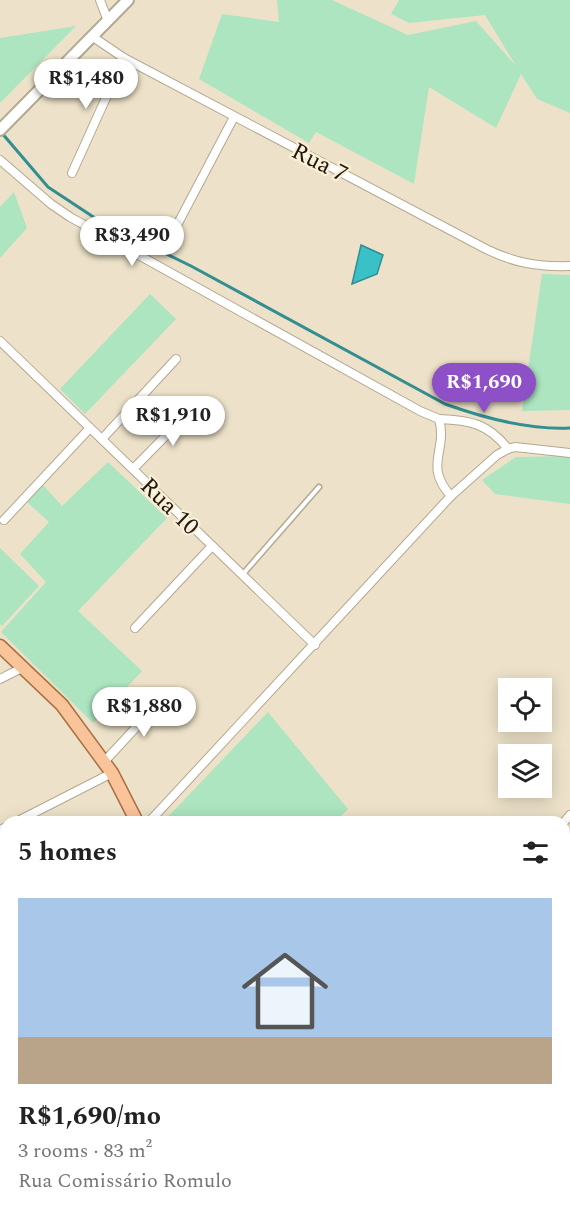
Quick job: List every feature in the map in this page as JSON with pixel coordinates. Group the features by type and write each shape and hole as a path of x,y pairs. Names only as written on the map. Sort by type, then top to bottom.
{"main road":[{"path":"0,130 128,0"},
{"path":"0,646 62,705 112,773 134,816"}],"street":[{"path":"100,0 108,21"},
{"name":"Rua 7","path":"93,37 124,58 508,260 532,265 570,266"},
{"path":"72,173 124,58"},
{"path":"175,229 234,117"},
{"path":"0,160 51,204 99,235 420,411 439,419 469,422 493,431 508,449"},
{"name":"Rua 10","path":"0,341 315,645"},
{"path":"102,439 176,359"},
{"path":"133,469 195,406"},
{"path":"439,419 442,434 436,472 443,486 452,496"},
{"path":"4,520 90,429"},
{"path":"155,816 452,496 497,454 508,449 521,448 570,453"},
{"path":"135,628 212,546"},
{"path":"0,679 24,667"},
{"path":"104,762 165,696"},
{"path":"28,816 112,773"}],"lane":[{"path":"242,575 320,487"}],"green space":[{"path":"277,0 332,0 408,35 476,21 516,66 485,15 409,23 391,14 399,0 570,0 570,113 537,99 521,74 496,128 429,87 414,184 316,132 309,143 199,79 222,14 279,22"},
{"path":"76,26 0,103 0,38"},
{"path":"14,192 27,228 0,258 0,207"},
{"path":"542,274 570,275 570,410 522,411"},
{"path":"150,294 176,319 85,414 60,389"},
{"path":"570,456 570,504 495,494 482,480 516,457"},
{"path":"108,462 167,518 78,611 142,671 93,723 1,632 46,582 20,554 49,522 27,502 43,485 62,506"},
{"path":"0,548 39,586 2,626 0,624"},
{"path":"268,712 348,809 341,816 169,816"}],"water":[{"path":"361,245 383,255 377,274 352,284"}],"waterway":[{"path":"1,132 48,187 101,222 191,266 445,404 506,422 538,427 570,428"}]}
